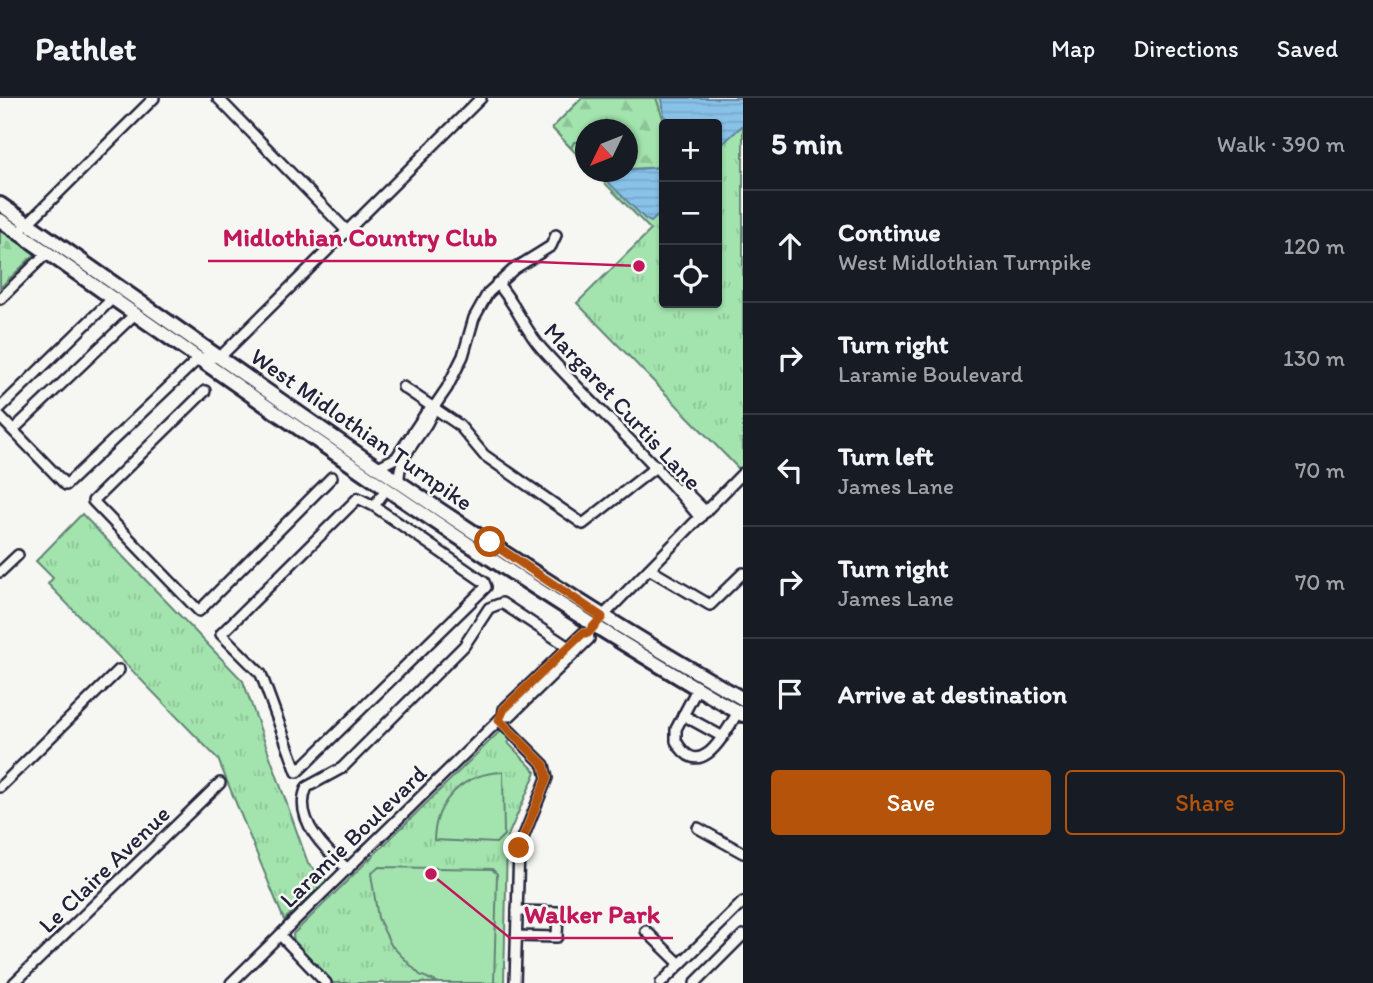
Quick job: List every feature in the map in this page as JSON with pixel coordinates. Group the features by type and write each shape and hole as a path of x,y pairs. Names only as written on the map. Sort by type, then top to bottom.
{"main road":[{"name":"West Midlothian Turnpike","path":"0,204 47,253 590,630 740,714"},
{"name":"West Midlothian Turnpike","path":"0,220 23,228 220,356 602,617 743,699"},
{"path":"387,488 390,473"}],"street":[{"path":"23,228 154,98"},
{"path":"218,98 346,231"},
{"path":"0,416 66,485 199,358 220,356 481,98"},
{"path":"390,473 432,417 434,407 457,370 481,305 497,283 523,262 551,246 556,235"},
{"path":"0,299 47,253"},
{"name":"Margaret Curtis Lane","path":"497,283 513,300 530,334 543,350 703,515"},
{"path":"0,408 113,299"},
{"path":"13,430 135,314"},
{"path":"403,387 464,429 484,455 583,524 657,466"},
{"path":"205,391 93,500 199,611 332,477"},
{"path":"390,473 396,458 426,413 434,407"},
{"name":"Laramie Boulevard","path":"231,983 501,718 504,709 573,650 583,633 590,630 743,473"},
{"path":"374,506 387,488"},
{"path":"358,498 374,506 484,582 486,587 297,772 261,674 222,634 358,498"},
{"path":"0,572 18,555"},
{"path":"649,569 710,605 743,573"},
{"path":"348,869 329,853 310,827 303,799 307,787 342,768 464,646 481,618 497,604 502,603 573,650"},
{"path":"0,787 119,670"},
{"path":"697,689 676,729 676,741 690,756 703,757 718,745 740,714"},
{"path":"683,715 723,737"},
{"path":"501,718 544,765 547,778 519,848 515,983"},
{"name":"Le Claire Avenue","path":"14,983 220,783"},
{"path":"698,828 743,853"},
{"path":"660,983 715,926 743,902"},
{"path":"516,936 557,937 558,912 517,911"},
{"path":"646,932 680,964"},
{"path":"280,935 326,983"},
{"path":"695,983 743,935"}],"green space":[{"path":"582,98 743,98 743,467 740,470 577,303 651,230 604,182 638,182 638,119 575,119 575,152 552,128"},
{"path":"582,98 656,98 663,119 659,119 659,167 638,168 638,119 575,119 575,142 571,148 552,128"},
{"path":"0,228 36,253 0,288"},
{"path":"82,514 243,681 308,863 327,881 284,920 218,759 48,584 53,578 36,561"},
{"path":"501,730 512,738 508,743 536,772 507,838 504,983 333,983 294,943 293,934"},
{"path":"503,772 504,835 496,843 434,840 440,813 454,792 475,778"},
{"path":"379,867 492,869 497,874 494,983 439,983 420,975 391,945 378,918 371,874"}],"water":[{"path":"662,98 743,98 743,125 722,144 722,119 667,119"},
{"path":"659,167 659,215 651,222 608,182 638,182 638,169"}],"place":[{"name":"Midlothian Country Club","path":"639,266"},
{"name":"Walker Park","path":"431,874"}],"route":[{"path":"490,542 602,617 504,709 499,720 544,765 547,778 519,848"}]}
